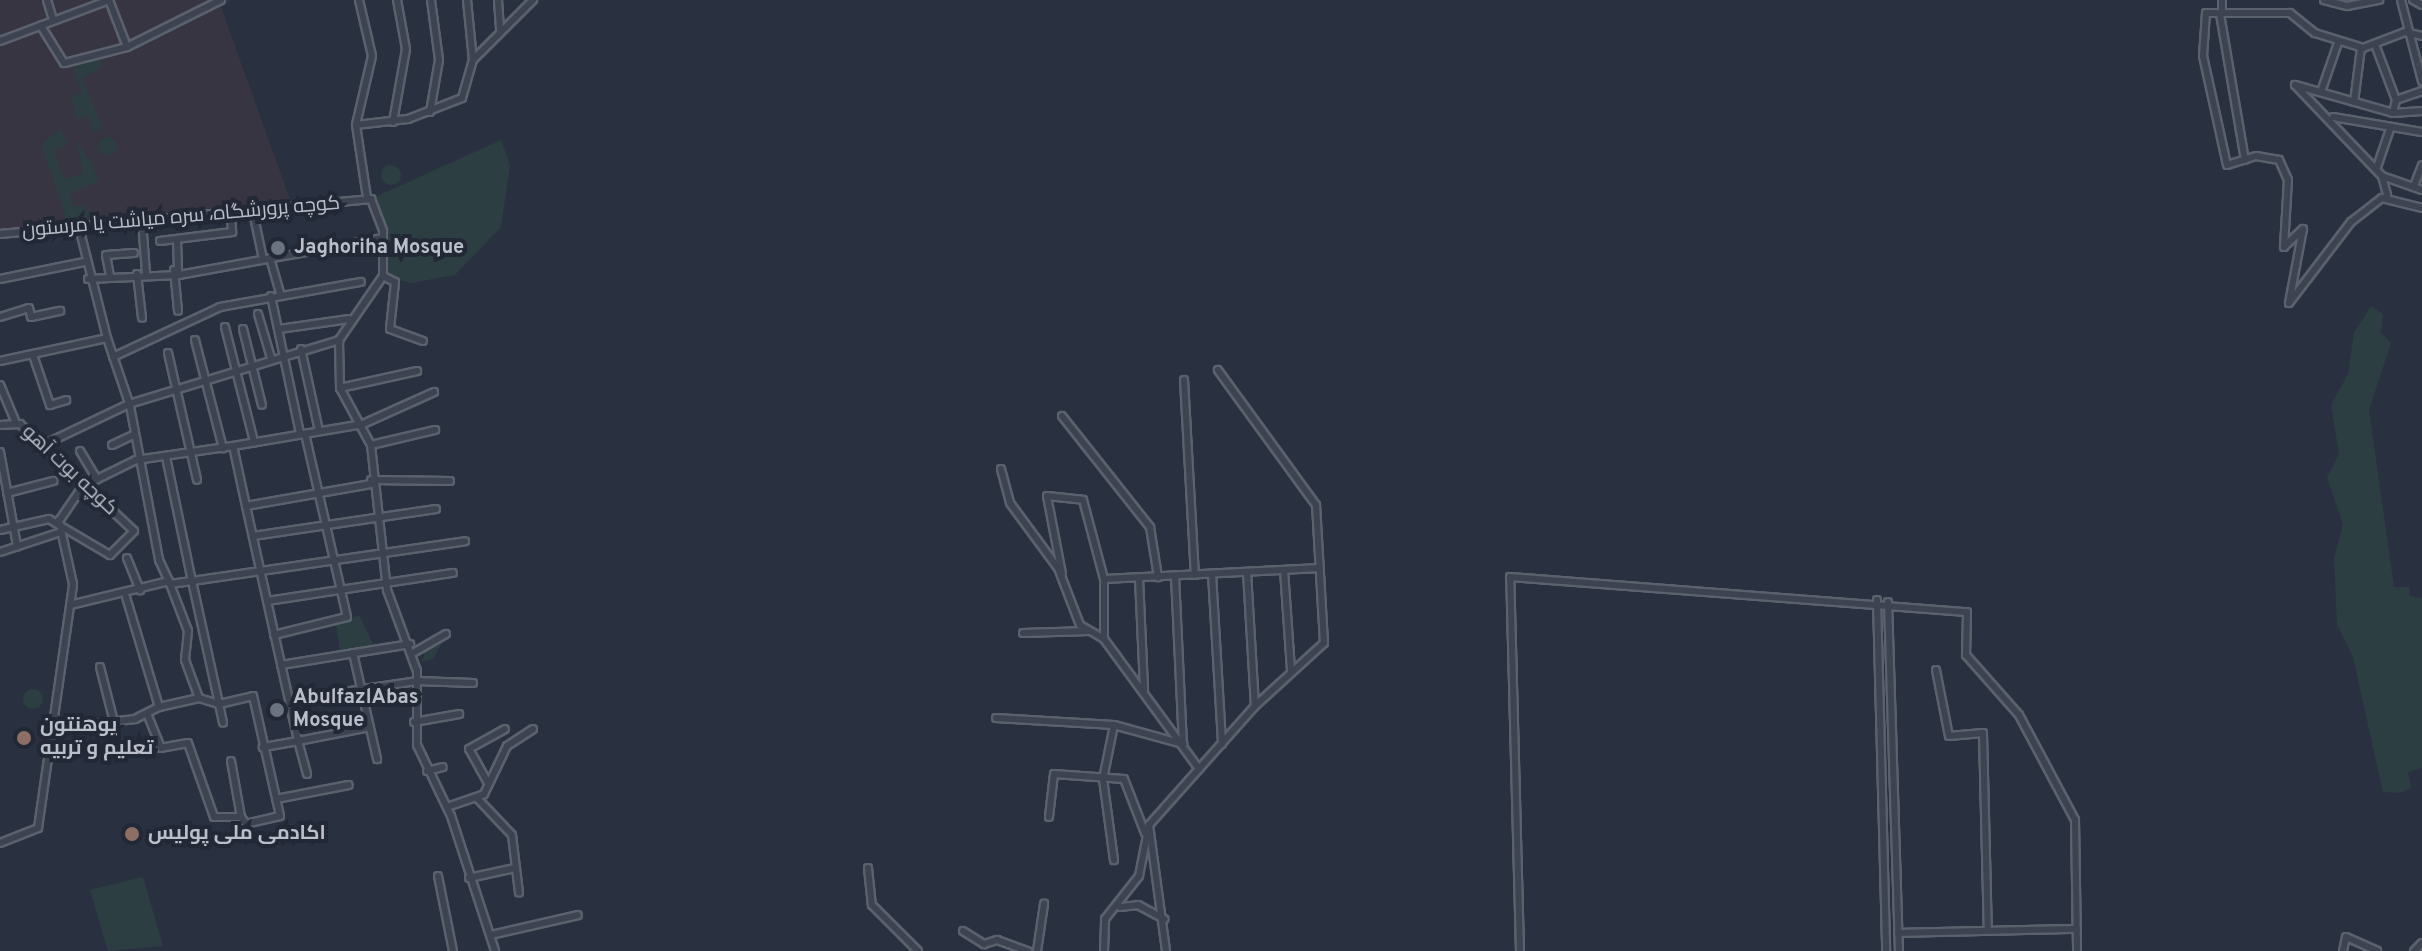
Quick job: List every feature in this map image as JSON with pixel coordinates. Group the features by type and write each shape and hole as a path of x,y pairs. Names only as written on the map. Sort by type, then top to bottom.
{"street":[{"path":"47,0 53,20"},
{"path":"0,41 109,0 127,47"},
{"path":"41,26 64,63 127,47 221,0"},
{"path":"359,0 372,56 356,125 364,199 383,238 383,276 349,319 339,340 340,388 363,424 371,445 371,482 387,583 413,653 417,681 414,722 427,771 447,807 495,951"},
{"path":"393,122 406,49 397,0"},
{"path":"430,112 439,60 431,0"},
{"path":"356,125 393,122 430,112 462,98 473,60 467,0"},
{"path":"498,0 500,34"},
{"path":"473,60 533,0"},
{"path":"2222,0 2221,13 2245,160"},
{"path":"2324,0 2347,6 2379,0"},
{"path":"2401,0 2405,32 2422,81"},
{"path":"2413,0 2422,5"},
{"path":"2387,195 2351,222 2289,303 2303,229 2284,247 2288,176 2268,155 2227,165 2203,56 2206,13 2290,13 2338,43 2361,48 2376,47 2405,32 2422,36"},
{"path":"2321,92 2338,43"},
{"path":"2376,47 2396,100 2393,113"},
{"path":"2354,102 2361,48"},
{"path":"2387,195 2377,167 2333,117 2295,85 2393,113 2422,111"},
{"path":"2396,100 2422,91"},
{"path":"2333,117 2422,132"},
{"path":"2352,139 2357,121"},
{"path":"2377,167 2390,129"},
{"path":"2414,186 2422,165"},
{"path":"2382,176 2422,190"},
{"path":"2387,195 2422,208"},
{"name":"کوچه پرورشگاه، سره میاشت یا مرستون","path":"0,234 364,199"},
{"path":"253,212 280,294"},
{"path":"160,241 232,232 231,214"},
{"path":"142,221 146,273"},
{"path":"79,227 88,279 129,404 136,460 199,698"},
{"path":"88,279 266,258 383,238"},
{"path":"177,240 178,311"},
{"path":"110,276 106,255 134,253"},
{"path":"0,279 84,262"},
{"path":"137,274 142,318"},
{"path":"383,276 395,282 390,329 423,341"},
{"path":"113,357 220,307 361,282"},
{"path":"271,296 347,617 274,635"},
{"path":"0,317 29,308 31,317 60,311"},
{"path":"258,314 271,358"},
{"path":"279,329 349,319"},
{"path":"225,327 254,442"},
{"path":"243,329 262,405"},
{"path":"0,361 107,338"},
{"path":"195,340 223,448"},
{"path":"41,446 129,404 271,358 339,340"},
{"path":"301,349 319,431"},
{"path":"168,353 197,480"},
{"path":"33,355 50,405 66,400"},
{"path":"1104,951 1105,919 1120,907 1139,876 1149,825 1255,706 1324,643 1315,502 1218,370"},
{"path":"340,388 417,371"},
{"path":"1184,380 1195,575"},
{"path":"0,385 16,423"},
{"path":"58,523 83,486 136,460 193,454 363,424 434,392"},
{"path":"0,413 2,425"},
{"path":"1062,416 1150,527 1158,577"},
{"name":"کوچه بوت آهو","path":"2,425 16,423 134,531 110,555 58,523"},
{"path":"371,445 435,430"},
{"path":"112,445 133,435"},
{"path":"233,446 307,774"},
{"path":"80,451 97,479"},
{"path":"0,452 3,484 17,546"},
{"path":"166,457 223,723"},
{"path":"1001,469 1014,510 1062,578 1089,631"},
{"path":"7,493 53,481"},
{"path":"246,506 371,482 450,481"},
{"path":"1062,578 1049,495 1083,500 1104,579 1104,639"},
{"path":"253,536 436,509"},
{"path":"0,530 46,519 58,523"},
{"path":"0,843 38,828 73,584 58,523"},
{"path":"0,552 61,532"},
{"path":"70,605 126,597 169,582 192,581 382,550 465,541"},
{"path":"127,558 140,591"},
{"path":"1104,579 1320,568"},
{"path":"1284,570 1291,671"},
{"path":"1247,572 1255,706"},
{"path":"267,601 453,573"},
{"path":"1212,574 1222,744"},
{"path":"1175,576 1183,744"},
{"path":"1520,951 1510,577 1877,600 1967,612 1966,655 2019,715 2075,820 2077,951"},
{"path":"1139,578 1144,690"},
{"path":"126,597 159,707"},
{"path":"1877,600 1886,951"},
{"path":"1888,602 1899,951"},
{"path":"1023,633 1089,631 1104,639 1199,769"},
{"path":"413,653 446,634"},
{"path":"281,665 410,644"},
{"path":"353,653 377,759"},
{"path":"100,667 114,722"},
{"path":"1936,670 1949,736 1983,733 1988,931"},
{"path":"289,700 417,681 473,683"},
{"path":"51,729 148,715 159,707 199,698 219,704 253,696 280,816 246,824 241,817 231,761"},
{"path":"414,722 459,714"},
{"path":"148,715 161,748 188,743 214,817 241,817"},
{"path":"996,718 1114,725 1183,744"},
{"path":"1114,725 1103,779 1114,860"},
{"path":"263,747 370,727"},
{"path":"488,783 469,749 505,729"},
{"path":"477,798 511,741 533,729"},
{"path":"427,771 443,767"},
{"path":"1049,817 1054,774 1126,781 1145,833"},
{"path":"276,799 349,785"},
{"path":"447,807 457,798 477,798 512,835 519,893"},
{"path":"1149,825 1166,951"},
{"path":"469,878 515,868"},
{"path":"868,868 872,905 918,951"},
{"path":"438,876 453,951"},
{"path":"1037,951 1044,904"},
{"path":"1120,907 1138,905 1164,919"},
{"path":"491,935 578,915"},
{"path":"1898,933 2077,929"},
{"path":"963,931 983,947 997,940 1028,951"},
{"path":"2343,951 2346,937 2377,951"},
{"path":"2414,951 2422,943"}],"shaded area":[{"path":"0,0 231,0 221,7 292,205 0,231"},
{"path":"99,56 104,66 82,79 103,128 94,132 88,115 78,119 70,97 82,92 71,63"},
{"path":"61,128 67,144 54,150 64,179 83,174 77,139 100,180 70,194 73,207 85,204 89,215 82,221 67,219 41,145"},
{"path":"108,137 117,146 108,155 99,146"},
{"path":"501,140 510,165 501,227 455,275 411,283 383,276 383,231 371,199"},
{"path":"391,165 398,168 401,175 398,182 391,185 384,182 381,175 384,168"},
{"path":"2371,306 2383,314 2381,333 2391,343 2369,410 2394,587 2409,587 2410,596 2422,598 2422,768 2408,772 2411,788 2399,793 2383,792 2353,657 2337,624 2334,559 2343,524 2327,477 2339,454 2331,405 2348,374 2354,333"},
{"path":"359,615 375,648 340,653 336,624"},
{"path":"444,639 433,659 421,662 428,645"},
{"path":"33,689 40,692 43,699 40,706 33,709 26,706 23,699 26,692"},
{"path":"143,877 163,946 108,951 90,890"}],"place":[{"name":"Jaghoriha Mosque","path":"278,248"},
{"name":"AbulfazlAbas Mosque","path":"277,710"},
{"name":"پوهنتون تعلیم و تربیه","path":"24,738"},
{"name":"اکادمی ملی پولیس","path":"132,834"}]}
